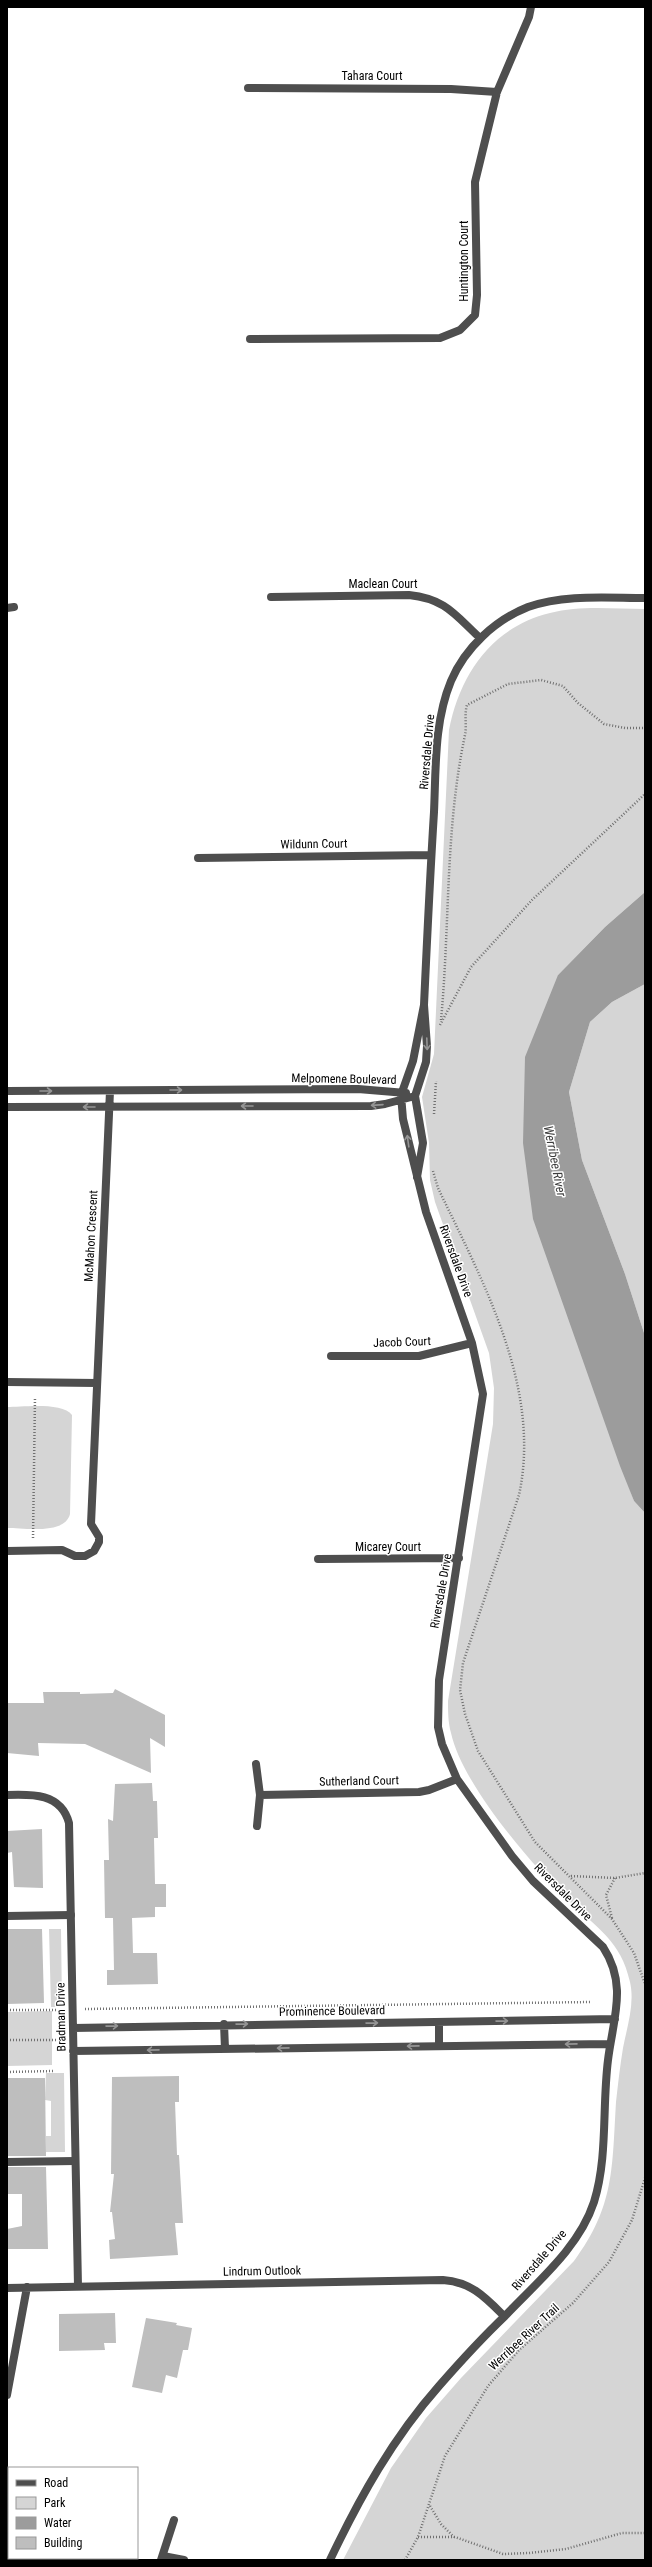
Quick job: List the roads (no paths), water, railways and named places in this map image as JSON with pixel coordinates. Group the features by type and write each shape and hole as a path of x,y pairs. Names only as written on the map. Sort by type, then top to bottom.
{"street":[{"name":"Huntington Court","path":"250,339 440,338 460,330 474,315 477,295 475,182 497,92 531,7"},
{"name":"Tahara Court","path":"248,88 451,89 497,92"},
{"name":"Maclean Court","path":"271,597 409,595 429,597 446,606 480,638"},
{"name":"Riversdale Drive","path":"417,1178 423,1143 415,1096 426,1062 427,1046 424,1005 431,855 438,729 444,700 460,664 480,638 510,617 528,608 544,603 576,599 645,598"},
{"name":"Wildunn Court","path":"198,858 431,855"},
{"name":"Riversdale Drive","path":"330,2560 361,2498 397,2439 440,2384 560,2258 586,2221 594,2202 601,2166 610,2044 615,2019 617,1979 603,1947 533,1881 512,1856 457,1779 442,1744 437,1698 483,1404 480,1370 426,1212 409,1151 401,1096 413,1061 424,1005"},
{"name":"Melpomene Boulevard","path":"7,1091 358,1089 401,1096 415,1096"},
{"name":"McMahon Crescent","path":"7,1551 62,1550 75,1556 85,1556 94,1551 99,1542 99,1537 91,1524 110,1091"},
{"name":"Melpomene Boulevard","path":"7,1107 371,1106 401,1096"},
{"name":"Jacob Court","path":"331,1356 419,1356 472,1343"},
{"path":"7,1382 96,1383"},
{"name":"Micarey Court","path":"318,1559 459,1558"},
{"path":"256,1764 260,1795 258,1826"},
{"name":"Sutherland Court","path":"260,1795 419,1792 429,1790 457,1779"},
{"name":"Bradman Drive","path":"7,1795 45,1797 59,1804 67,1814 69,1822 78,2286"},
{"path":"7,1916 71,1915"},
{"name":"Prominence Boulevard","path":"73,2028 224,2024 615,2019"},
{"path":"439,2022 439,2046"},
{"path":"224,2024 225,2049"},
{"path":"73,2051 610,2044"},
{"path":"7,2162 75,2161"},
{"name":"Lindrum Outlook","path":"7,2288 455,2281 477,2290 504,2316"},
{"path":"7,2395 27,2287"},
{"path":"174,2520 162,2558 184,2560"}],"water":[{"name":"Werribee River","path":"645,892 645,984 612,1002 590,1022 569,1092 582,1160 625,1274 645,1336 645,1513 634,1501 620,1466 533,1219 523,1143 525,1057 558,975 605,927"}]}
